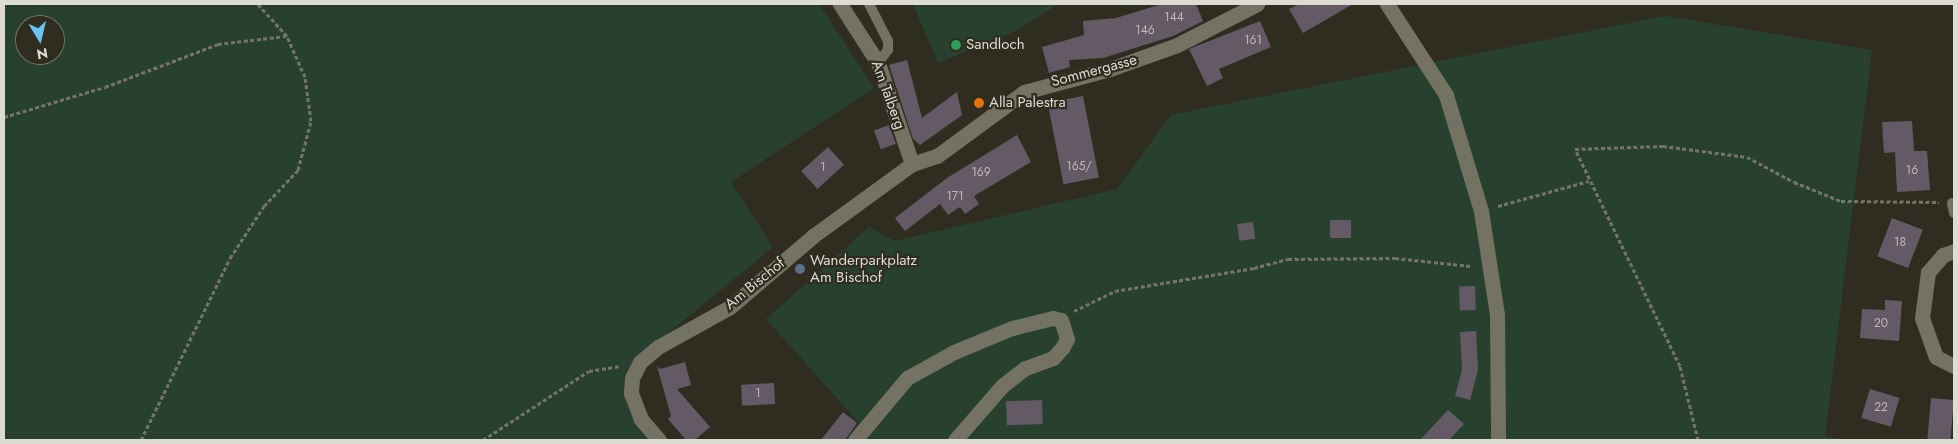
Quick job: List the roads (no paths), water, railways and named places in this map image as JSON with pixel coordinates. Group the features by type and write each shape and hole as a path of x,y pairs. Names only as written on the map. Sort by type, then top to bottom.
{"street":[{"name":"Am Talberg","path":"840,4 878,63 912,164"},
{"name":"Sommergasse","path":"912,164 937,156 1036,86 1110,68 1177,45 1257,4"},
{"path":"1387,4 1446,95 1481,211 1492,266 1497,314 1498,440"},
{"name":"Am Bischof","path":"659,440 641,419 631,393 632,378 640,362 658,348 730,307 813,236 912,164"},
{"path":"1954,250 1943,255 1928,272 1922,318 1936,357 1954,366"},
{"path":"855,440 907,378 954,352 1012,328 1053,318 1061,320 1067,339 1062,348 1053,358 1025,368 1002,386 955,440"}],"lane":[{"path":"869,4 888,41 888,50 878,63"}],"place":[{"name":"Sandloch","path":"956,45"},
{"name":"Alla Palestra","path":"979,103"},
{"name":"Wanderparkplatz Am Bischof","path":"800,269"}]}
